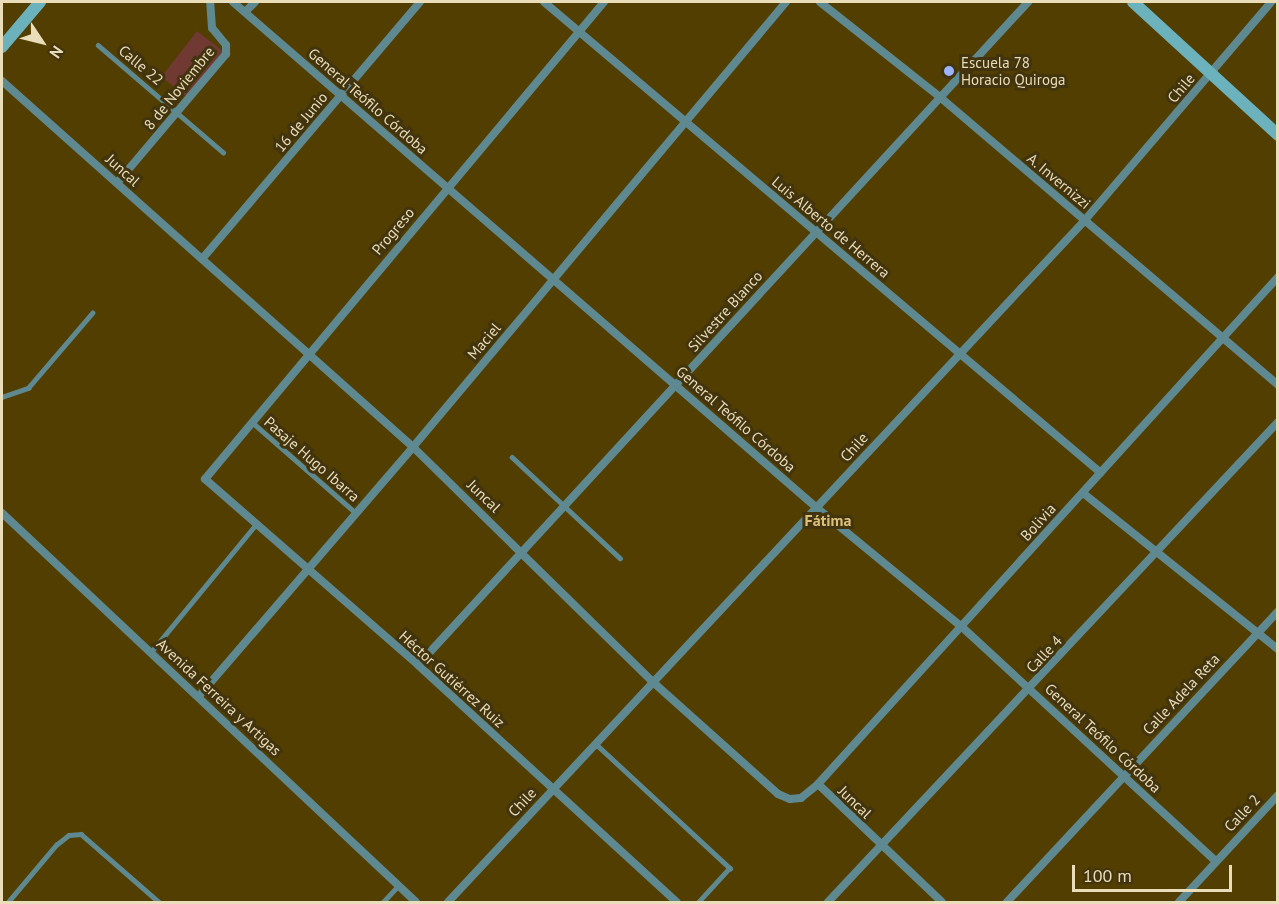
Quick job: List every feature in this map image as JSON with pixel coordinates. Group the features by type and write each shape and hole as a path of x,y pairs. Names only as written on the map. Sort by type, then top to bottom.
{"street":[{"path":"2,47 40,2"},
{"name":"8 de Noviembre","path":"117,183 226,54 226,45 212,28 210,2"},
{"name":"General Teófilo Córdoba","path":"233,2 817,508 962,627 1216,861"},
{"path":"245,12 255,2"},
{"name":"16 de Junio","path":"202,259 420,2"},
{"name":"Luis Alberto de Herrera","path":"544,2 1101,473"},
{"name":"Progreso","path":"205,479 604,2"},
{"name":"Maciel","path":"199,696 357,514 786,2"},
{"name":"A. Invernizzi","path":"820,2 941,98 1278,385"},
{"name":"Silvestre Blanco","path":"418,665 1028,2"},
{"path":"1133,2 1278,135"},
{"name":"Chile","path":"448,903 817,508 958,352 1085,220 1271,2"},
{"name":"Juncal","path":"2,81 413,447 654,683 778,794 801,798 818,784 942,903"},
{"name":"Bolivia","path":"818,784 1278,277"},
{"name":"Calle 4","path":"828,903 1278,422"},
{"name":"Héctor Gutiérrez Ruiz","path":"205,479 418,665 677,903"},
{"path":"1083,493 1278,649"},
{"name":"Avenida Ferreira y Artigas","path":"2,513 199,696 416,903"},
{"name":"Calle Adela Reta","path":"1007,903 1123,774 1278,611"},
{"name":"Calle 2","path":"1179,903 1278,795"}],"lane":[{"name":"Calle 22","path":"98,45 178,111 223,152"},
{"path":"2,397 28,388 92,313"},
{"name":"Pasaje Hugo Ibarra","path":"252,422 357,514"},
{"path":"512,457 620,558"},
{"path":"151,652 256,524"},
{"path":"596,744 729,868 699,903"},
{"path":"8,903 56,845 69,835 81,834 159,903"},
{"path":"383,903 398,886"}],"shaded area":[{"path":"197,31 223,51 187,97 161,77"}],"place":[{"name":"Escuela 78 Horacio Quiroga","path":"949,71"}],"district":[{"name":"Fátima","path":"828,520"}]}
